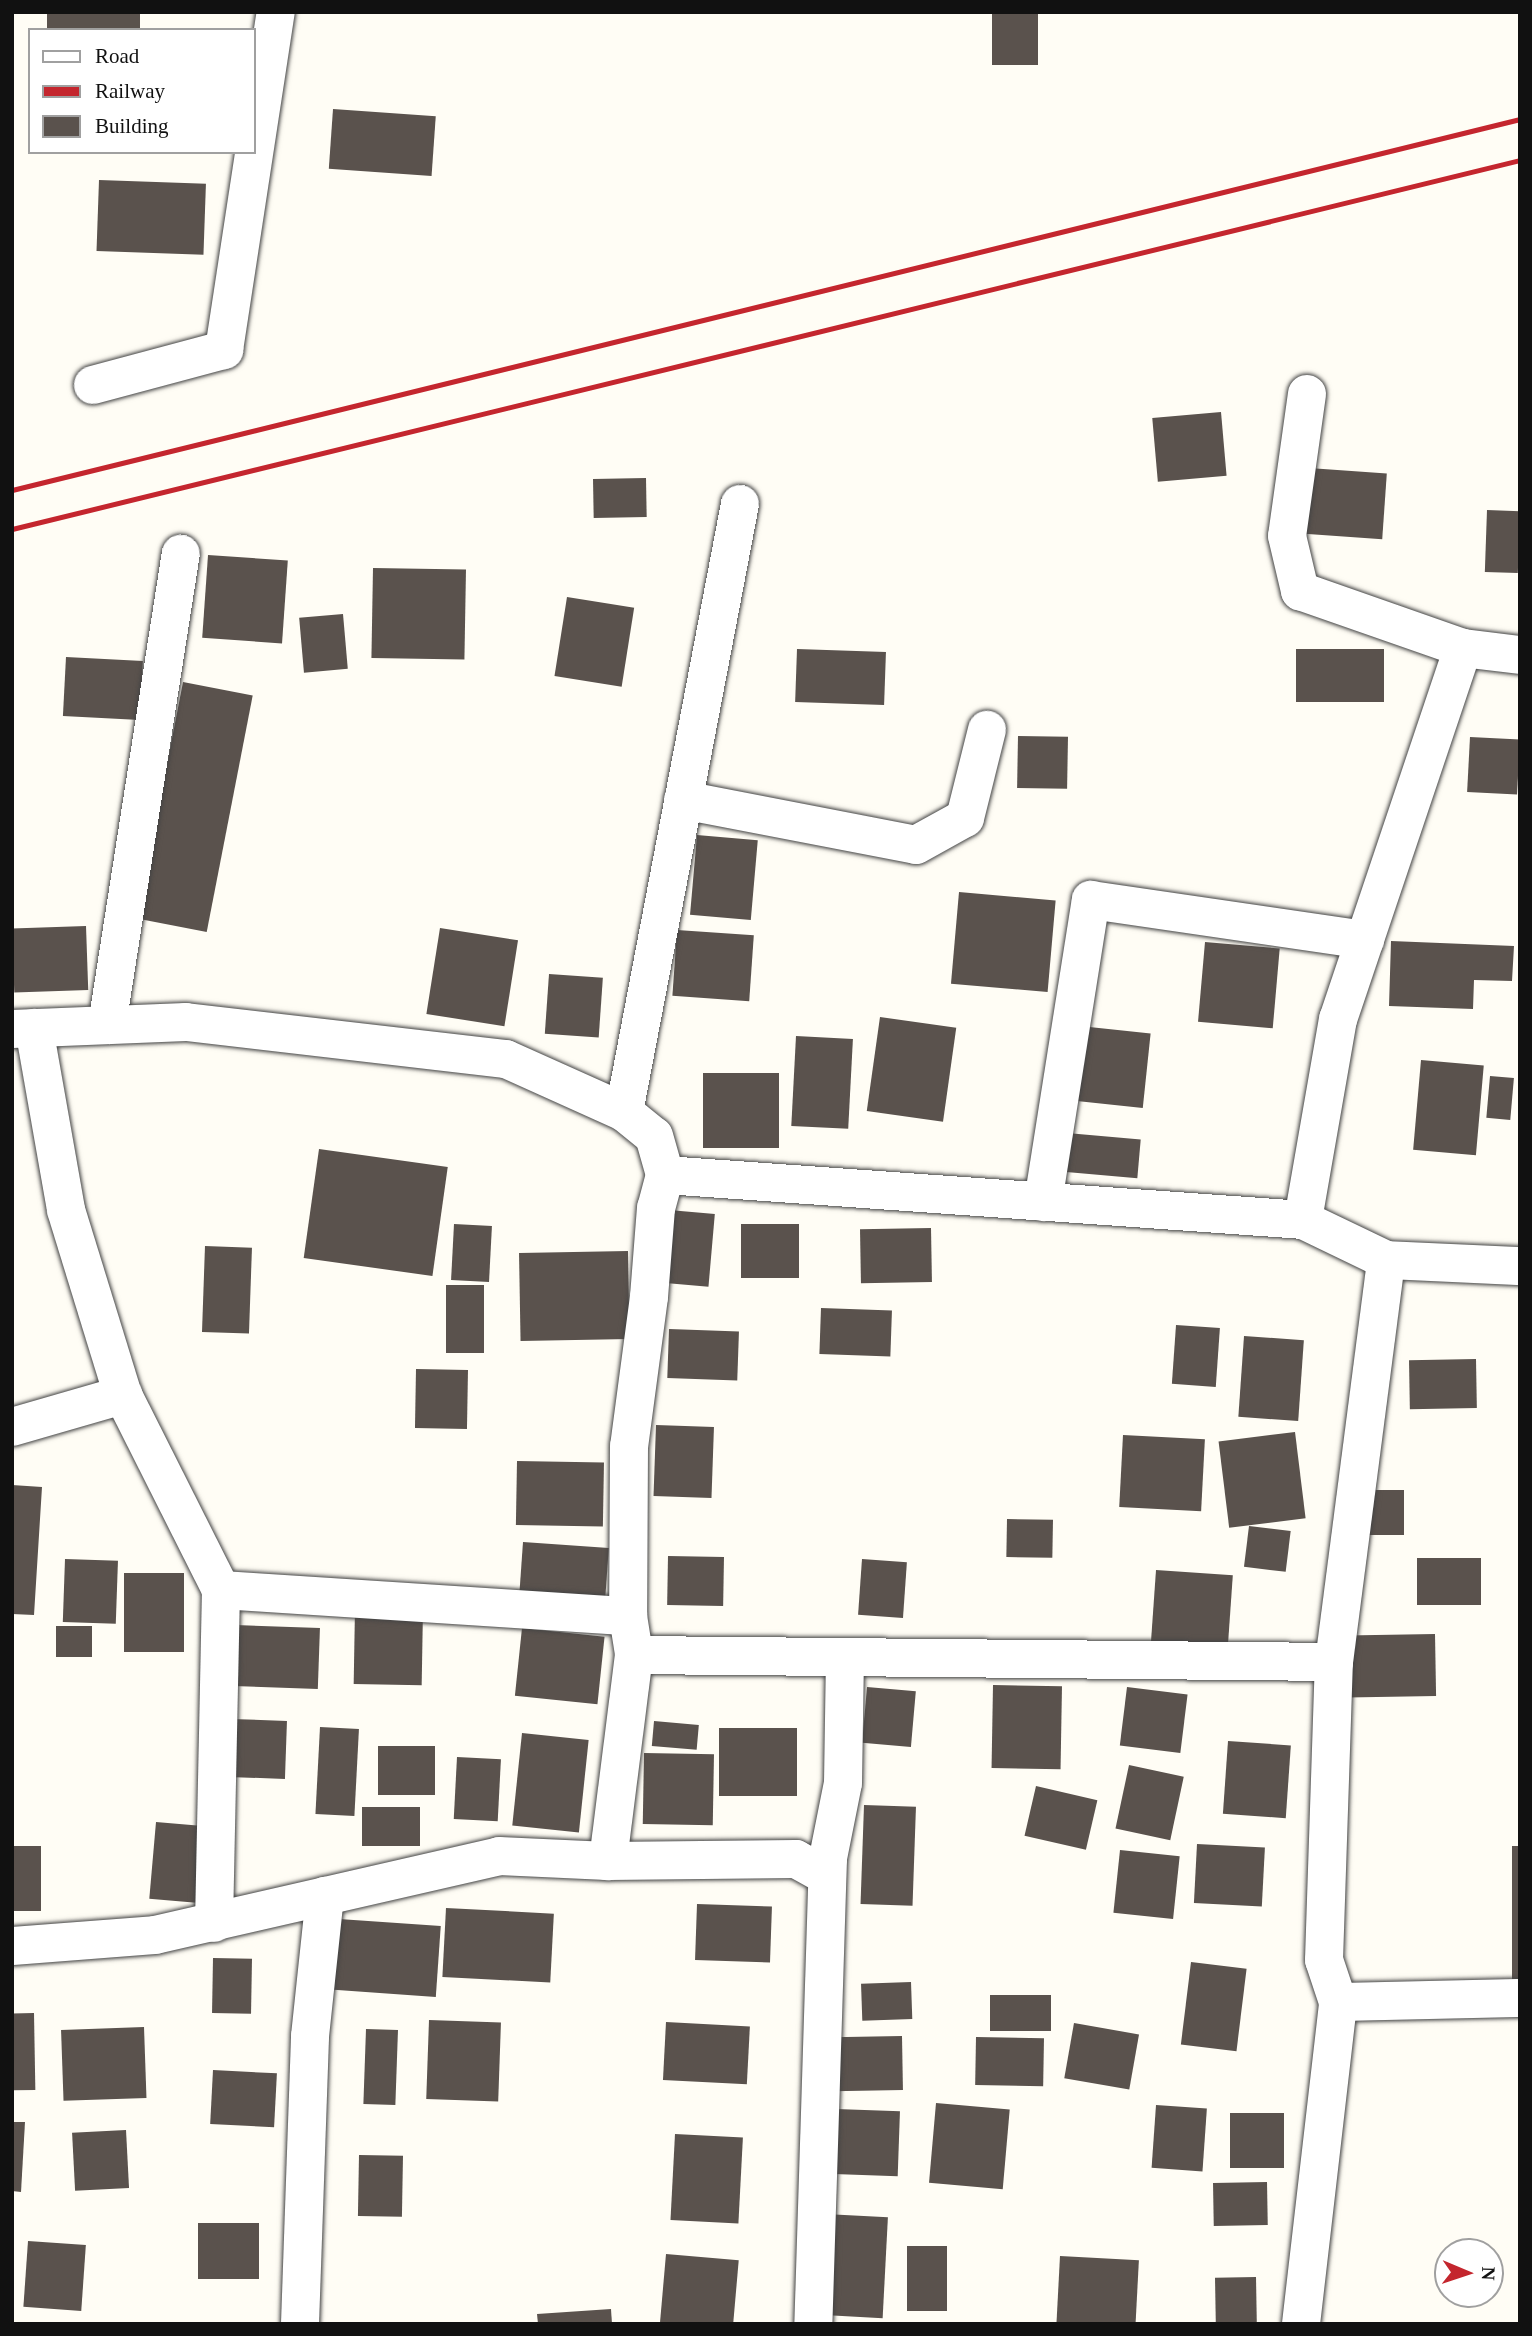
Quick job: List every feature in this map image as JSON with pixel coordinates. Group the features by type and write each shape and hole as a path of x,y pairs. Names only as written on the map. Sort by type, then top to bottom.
{"street":[{"path":"256,142 276,12"},
{"path":"93,385 224,350 254,154"},
{"path":"1307,394 1287,536 1300,591 1463,648 1520,655"},
{"path":"624,1112 740,504"},
{"path":"107,1025 181,554"},
{"path":"1303,1220 1338,1019 1463,648"},
{"path":"683,800 916,845 965,818 987,730"},
{"path":"1043,1202 1091,900 1365,940"},
{"path":"214,1923 221,1590 123,1395 66,1210 23,1028 186,1021 506,1059 624,1112 654,1136 665,1175 656,1208 649,1297 629,1446 628,1616 634,1655 608,1860"},
{"path":"665,1175 1303,1220 1386,1260 1520,1266"},
{"path":"1301,2324 1338,2002 1324,1960 1334,1662 1386,1260"},
{"path":"12,1427 123,1395"},
{"path":"221,1590 628,1616"},
{"path":"634,1655 1334,1662"},
{"path":"12,1946 155,1935 499,1856 608,1860 796,1859 825,1875 843,1783 845,1659"},
{"path":"813,2324 828,1858"},
{"path":"300,2324 310,2036 325,1896"},
{"path":"1338,2002 1520,1998"}],"building":[{"path":"47,12 140,12 140,28 47,28"},
{"path":"992,12 1038,12 1038,65 992,65"},
{"path":"333,109 436,116 432,176 329,169"},
{"path":"99,180 206,184 203,255 97,251"},
{"path":"1221,412 1227,476 1158,482 1152,418"},
{"path":"1309,468 1387,473 1382,539 1304,534"},
{"path":"646,478 647,517 594,518 593,479"},
{"path":"1487,510 1520,511 1518,573 1485,572"},
{"path":"208,555 288,561 282,643 202,638"},
{"path":"373,568 466,570 464,660 371,658"},
{"path":"567,597 634,608 622,687 554,676"},
{"path":"343,614 348,669 304,673 299,618"},
{"path":"797,649 886,652 884,705 795,702"},
{"path":"1296,649 1384,649 1384,702 1296,702"},
{"path":"66,657 143,661 140,720 63,716"},
{"path":"183,682 253,696 207,932 137,919"},
{"path":"1018,736 1068,737 1067,789 1017,788"},
{"path":"1470,737 1520,740 1517,795 1467,792"},
{"path":"697,835 758,840 751,920 690,915"},
{"path":"959,892 1056,900 1048,992 951,984"},
{"path":"86,926 88,990 14,993 12,929"},
{"path":"440,928 518,940 504,1026 426,1014"},
{"path":"677,930 754,935 749,1001 672,996"},
{"path":"1391,941 1514,946 1512,981 1474,980 1473,1009 1389,1006"},
{"path":"1205,942 1280,949 1273,1028 1198,1022"},
{"path":"549,974 603,978 599,1038 545,1034"},
{"path":"880,1017 956,1028 943,1122 867,1111"},
{"path":"1080,1026 1151,1033 1143,1108 1072,1101"},
{"path":"796,1036 853,1039 848,1129 791,1126"},
{"path":"1421,1060 1484,1065 1476,1155 1413,1150"},
{"path":"703,1073 779,1073 779,1148 703,1148"},
{"path":"1490,1076 1514,1078 1510,1120 1486,1118"},
{"path":"1067,1133 1141,1139 1137,1178 1064,1172"},
{"path":"319,1149 448,1167 432,1276 304,1258"},
{"path":"669,1210 715,1214 708,1287 663,1283"},
{"path":"454,1224 492,1226 489,1282 451,1280"},
{"path":"741,1224 799,1224 799,1278 741,1278"},
{"path":"931,1228 932,1282 861,1283 860,1229"},
{"path":"205,1246 252,1248 249,1334 202,1332"},
{"path":"628,1251 630,1339 521,1341 519,1253"},
{"path":"446,1285 484,1285 484,1353 446,1353"},
{"path":"821,1308 892,1310 890,1356 819,1354"},
{"path":"1176,1325 1220,1328 1216,1387 1172,1384"},
{"path":"669,1329 739,1331 737,1380 667,1378"},
{"path":"1244,1336 1304,1340 1298,1421 1238,1417"},
{"path":"1476,1359 1477,1408 1410,1409 1409,1360"},
{"path":"416,1369 468,1370 467,1429 415,1428"},
{"path":"656,1425 714,1427 711,1498 654,1496"},
{"path":"1295,1432 1306,1518 1229,1528 1219,1441"},
{"path":"1123,1435 1205,1439 1201,1511 1119,1507"},
{"path":"517,1461 604,1463 603,1527 516,1525"},
{"path":"12,1485 42,1487 34,1615 12,1614"},
{"path":"1361,1490 1404,1490 1404,1535 1361,1535"},
{"path":"1007,1519 1053,1520 1052,1558 1006,1557"},
{"path":"1249,1526 1291,1531 1286,1572 1244,1567"},
{"path":"523,1542 609,1548 605,1600 519,1594"},
{"path":"668,1556 724,1557 723,1606 667,1605"},
{"path":"1417,1558 1481,1558 1481,1605 1417,1605"},
{"path":"65,1559 118,1561 116,1624 63,1622"},
{"path":"862,1559 907,1562 903,1618 858,1615"},
{"path":"1156,1570 1233,1575 1227,1658 1150,1653"},
{"path":"124,1573 184,1573 184,1652 124,1652"},
{"path":"355,1608 423,1609 422,1685 354,1684"},
{"path":"235,1625 320,1628 318,1689 233,1686"},
{"path":"56,1626 92,1626 92,1657 56,1657"},
{"path":"522,1628 605,1637 597,1704 515,1696"},
{"path":"1435,1634 1436,1696 1347,1698 1346,1636"},
{"path":"993,1685 1062,1686 1061,1769 992,1768"},
{"path":"867,1687 916,1691 911,1747 862,1743"},
{"path":"1127,1687 1188,1694 1180,1753 1120,1746"},
{"path":"231,1719 287,1721 285,1779 229,1777"},
{"path":"654,1721 699,1725 697,1750 652,1746"},
{"path":"320,1727 359,1729 354,1816 315,1814"},
{"path":"719,1728 797,1728 797,1796 719,1796"},
{"path":"522,1733 589,1740 579,1832 512,1825"},
{"path":"1228,1741 1291,1745 1286,1818 1223,1814"},
{"path":"378,1746 435,1746 435,1795 378,1795"},
{"path":"644,1753 714,1754 713,1825 643,1824"},
{"path":"457,1757 501,1759 498,1821 454,1819"},
{"path":"1129,1765 1184,1777 1170,1840 1115,1829"},
{"path":"1036,1786 1097,1800 1086,1850 1025,1836"},
{"path":"864,1805 916,1807 913,1906 861,1904"},
{"path":"362,1807 420,1807 420,1846 362,1846"},
{"path":"156,1822 206,1826 199,1903 149,1899"},
{"path":"1197,1844 1265,1848 1262,1906 1194,1903"},
{"path":"12,1846 41,1846 41,1911 12,1911"},
{"path":"1512,1846 1520,1846 1520,1981 1512,1981"},
{"path":"1120,1850 1180,1856 1173,1919 1113,1913"},
{"path":"697,1904 772,1907 770,1963 695,1960"},
{"path":"446,1908 554,1914 550,1983 442,1977"},
{"path":"339,1919 441,1926 436,1997 334,1990"},
{"path":"213,1958 252,1959 251,2014 212,2013"},
{"path":"1191,1962 1247,1969 1236,2051 1181,2044"},
{"path":"911,1982 912,2019 862,2021 861,1984"},
{"path":"990,1995 1051,1995 1051,2031 990,2031"},
{"path":"12,2013 34,2013 35,2090 13,2090"},
{"path":"429,2020 501,2023 498,2101 426,2099"},
{"path":"666,2022 750,2026 747,2084 663,2080"},
{"path":"1074,2023 1139,2034 1129,2090 1064,2078"},
{"path":"144,2027 146,2098 64,2101 61,2030"},
{"path":"366,2029 398,2030 395,2105 363,2104"},
{"path":"902,2036 903,2090 833,2091 832,2037"},
{"path":"976,2037 1044,2038 1043,2086 975,2085"},
{"path":"213,2070 277,2073 274,2127 210,2124"},
{"path":"936,2103 1010,2109 1003,2189 929,2183"},
{"path":"1156,2105 1207,2109 1202,2171 1152,2168"},
{"path":"836,2109 900,2111 898,2176 834,2174"},
{"path":"1230,2113 1284,2113 1284,2168 1230,2168"},
{"path":"12,2122 25,2122 21,2192 12,2191"},
{"path":"126,2130 129,2188 75,2191 72,2133"},
{"path":"675,2134 743,2138 738,2223 670,2220"},
{"path":"359,2155 403,2156 402,2217 358,2216"},
{"path":"1267,2182 1268,2225 1214,2226 1213,2183"},
{"path":"825,2214 888,2217 883,2318 820,2315"},
{"path":"198,2223 259,2223 259,2279 198,2279"},
{"path":"28,2241 86,2245 81,2311 23,2307"},
{"path":"907,2246 947,2246 947,2311 907,2311"},
{"path":"666,2254 739,2260 733,2324 660,2324"},
{"path":"1060,2256 1139,2260 1136,2324 1056,2324"},
{"path":"1256,2277 1257,2324 1216,2324 1215,2278"},
{"path":"611,2309 612,2324 538,2324 537,2314"}],"railway":[{"path":"12,490 1520,119"},
{"path":"12,529 1520,160"}]}
